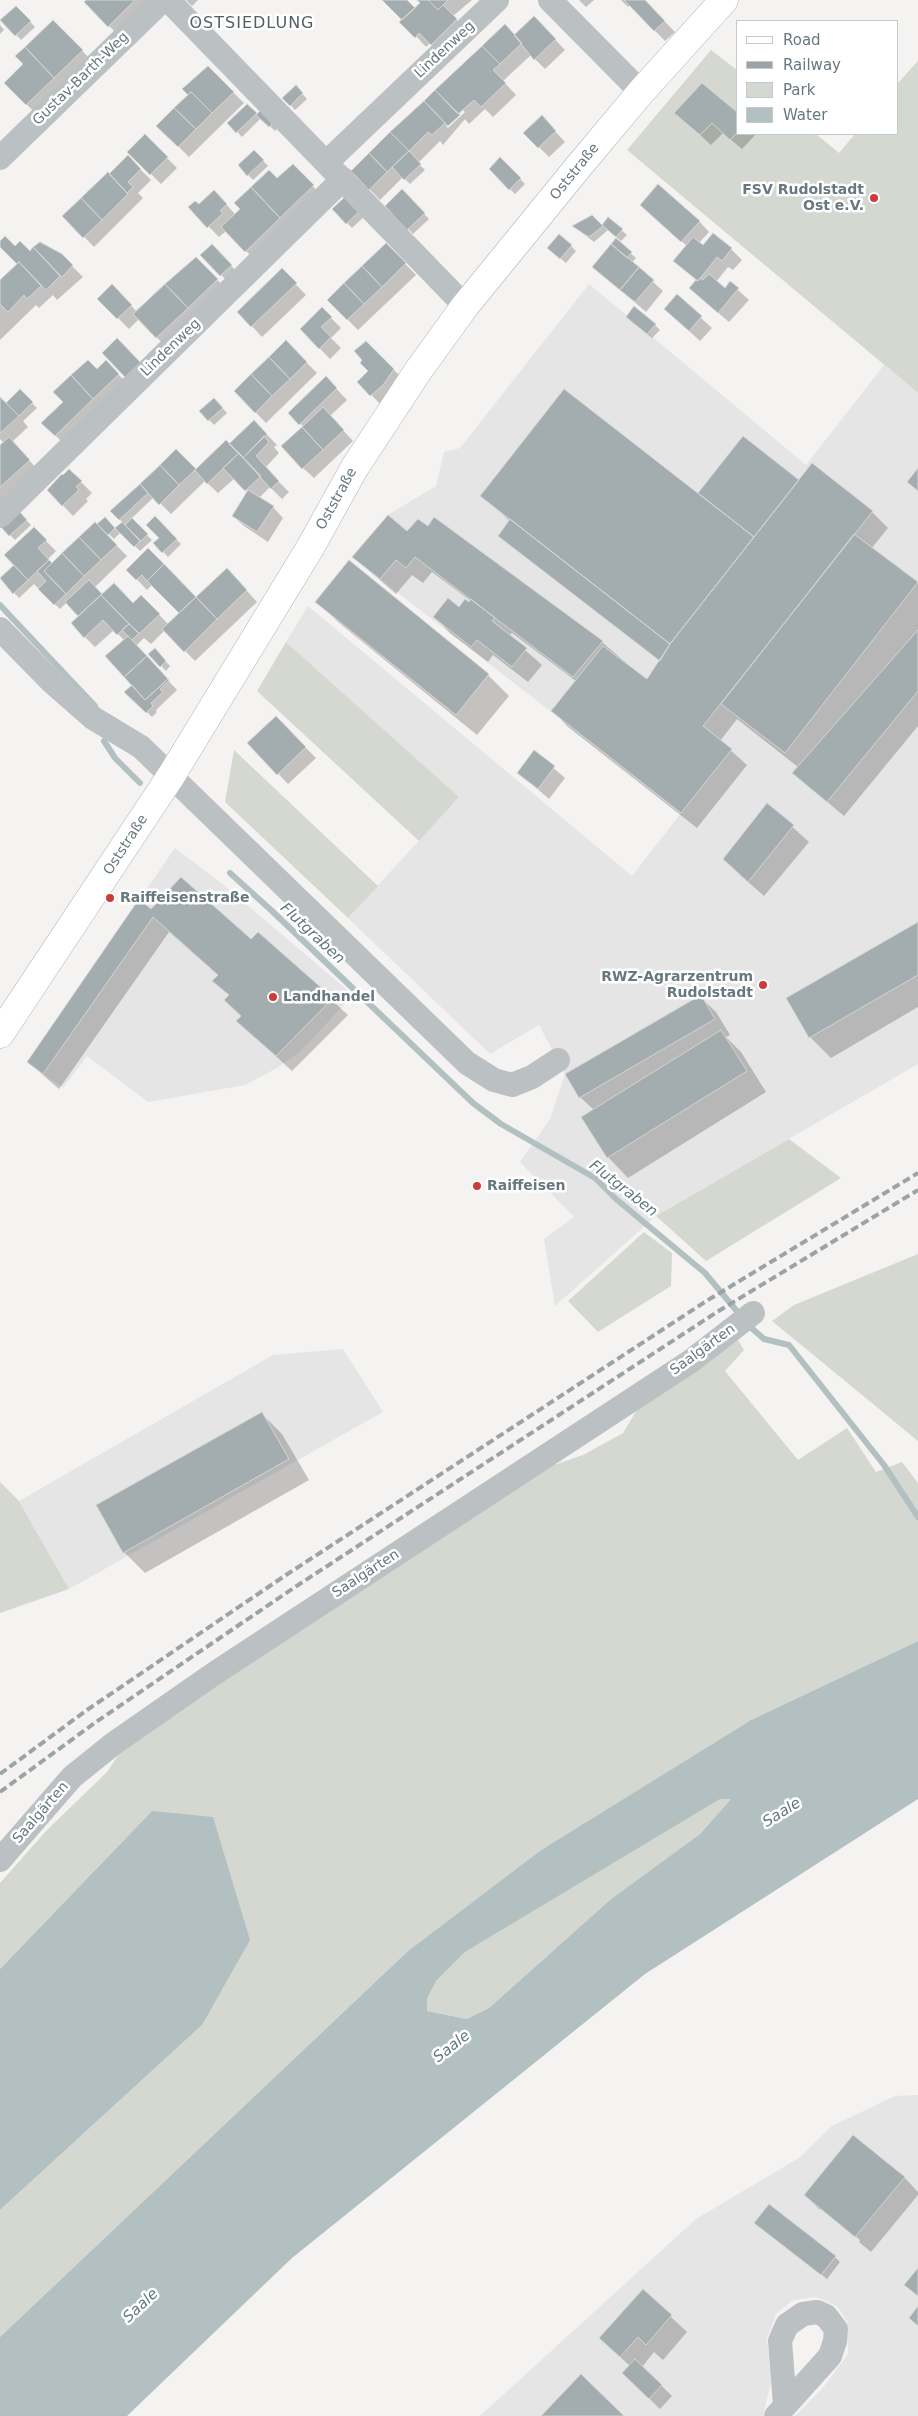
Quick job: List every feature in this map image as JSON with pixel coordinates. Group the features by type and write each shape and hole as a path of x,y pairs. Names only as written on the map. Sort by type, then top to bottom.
{"street":[{"name":"Gustav-Barth-Weg","path":"0,158 163,0"},
{"path":"168,0 466,306"},
{"name":"Lindenweg","path":"327,162 497,0"},
{"path":"550,0 641,92"},
{"name":"Oststraße","path":"0,1034 171,776 310,548 355,467 418,371 466,306 641,92 724,0"},
{"name":"Lindenweg","path":"0,516 343,180"},
{"path":"0,629 52,682 86,711 141,747 467,1063 494,1080 512,1085 532,1077 558,1060"},
{"name":"Saalgärten","path":"0,1860 72,1777 113,1744 223,1668 691,1361 745,1320"}],"shaded area":[{"path":"589,284 806,465 884,365 918,393 918,1064 656,1216 555,1306 544,1239 574,1217 520,1162 550,1119 565,1074 539,1025 490,1054 348,918 459,797 286,642 308,606 632,876 681,813 352,557 388,515 436,486 444,452 460,448"},
{"path":"175,848 225,886 353,995 301,1051 277,1068 245,1085 148,1102 87,1056 63,1088 27,1062"},
{"path":"343,1349 383,1412 69,1589 19,1501 273,1355"},
{"path":"918,2095 918,2416 795,2416 822,2389 848,2354 847,2321 837,2306 816,2297 793,2300 776,2314 767,2339 771,2382 763,2416 480,2416 696,2219 799,2158 832,2126 895,2096"}],"green space":[{"path":"711,50 736,69 736,135 817,135 839,153 854,135 898,135 898,83 918,61 918,393 627,150"},
{"path":"286,642 459,797 419,841 257,691"},
{"path":"234,750 378,886 348,918 225,802"},
{"path":"789,1139 841,1178 706,1261 656,1216"},
{"path":"644,1232 672,1253 671,1286 598,1332 568,1301"},
{"path":"918,1254 918,1441 772,1321 794,1305"},
{"path":"738,1340 744,1350 725,1371 798,1460 847,1428 876,1472 902,1462 918,1483 918,1641 751,1720 541,1850 408,1951 0,2337 0,2210 202,2025 152,1811 0,1969 0,1883 47,1830 107,1772 123,1748 272,1645 545,1468 583,1455 623,1433 641,1403"},
{"path":"0,1482 19,1501 69,1589 0,1613"},
{"path":"720,1798 732,1798 700,1834 611,1899 489,2008 467,2019 427,2011 427,1999 436,1981 465,1952"}],"water":[{"name":"Saale","path":"918,1641 918,1799 645,1974 292,2258 127,2416 0,2416 0,2337 408,1951 541,1850 751,1720","holes":["720,1799 731,1799 700,1834 611,1899 489,2008 467,2019 427,2011 427,1999 436,1981 465,1952"]},
{"path":"152,1811 213,1817 250,1940 202,2025 0,2210 0,1969"}],"building":[{"path":"86,0 135,0 108,27 84,2"},
{"path":"382,0 407,0 415,8 402,20"},
{"path":"417,0 428,0 438,10 443,5 457,19 431,45 419,33 415,38 399,22 420,3"},
{"path":"428,0 448,0 438,10"},
{"path":"624,0 645,0 665,21 654,31"},
{"path":"16,6 31,21 15,36 0,20"},
{"path":"534,16 556,39 534,60 514,35"},
{"path":"53,20 83,50 54,78 25,47"},
{"path":"505,24 522,43 500,64 482,46"},
{"path":"482,46 500,64 493,70 506,83 481,107 474,100 458,114 435,90"},
{"path":"25,47 54,78 26,105 4,83 23,64 15,56"},
{"path":"208,66 234,92 212,113 191,92 188,95 182,89"},
{"path":"702,83 736,111 736,134 730,140 712,123 700,135 674,113"},
{"path":"296,85 303,93 290,106 282,98"},
{"path":"435,90 460,115 448,126 424,101"},
{"path":"191,92 212,113 196,129 174,108"},
{"path":"424,101 445,123 432,135 428,132 409,151 390,132"},
{"path":"247,104 257,113 236,133 227,123"},
{"path":"264,107 276,120 269,127 256,115"},
{"path":"174,108 196,129 178,147 156,126"},
{"path":"542,115 556,131 538,148 523,133"},
{"path":"390,132 409,151 387,172 369,153"},
{"path":"145,134 168,157 150,175 127,152"},
{"path":"254,150 264,160 247,176 238,165"},
{"path":"409,151 421,164 404,180 392,167"},
{"path":"369,153 387,172 369,190 351,171"},
{"path":"128,155 141,169 128,182 133,187 127,193 109,174"},
{"path":"500,157 521,178 509,190 489,169"},
{"path":"293,164 314,185 280,218 251,187 269,170 277,178"},
{"path":"108,172 128,194 102,220 81,198"},
{"path":"658,184 700,221 681,242 640,205"},
{"path":"251,187 280,218 245,252 221,227 240,209 234,203"},
{"path":"402,189 425,213 407,230 385,206"},
{"path":"214,190 227,204 220,211 223,213 207,228 188,207 195,201 199,204"},
{"path":"348,194 362,209 346,224 332,209"},
{"path":"81,198 102,220 83,238 62,216"},
{"path":"592,215 603,226 589,237 572,226"},
{"path":"608,217 623,229 616,237 602,225"},
{"path":"713,233 732,248 722,261 717,257 698,281 673,261 693,237 703,245"},
{"path":"559,234 572,245 560,259 547,248"},
{"path":"5,236 15,246 20,241 30,251 33,247 60,276 46,290 19,262 17,264 0,247 0,241"},
{"path":"616,238 632,252 627,258 611,244"},
{"path":"40,242 62,254 73,265 62,277 33,247"},
{"path":"386,243 406,263 382,287 362,266"},
{"path":"212,244 232,265 220,276 200,255"},
{"path":"611,244 639,267 620,290 592,267"},
{"path":"196,257 218,279 188,308 165,284"},
{"path":"19,262 41,286 27,299 24,295 8,312 0,304 0,280"},
{"path":"362,266 382,287 364,304 344,283"},
{"path":"639,267 654,280 635,302 620,290"},
{"path":"282,268 297,283 251,327 237,312"},
{"path":"709,274 725,288 730,281 739,288 718,313 689,288 696,280 698,281 700,278 703,280"},
{"path":"344,283 364,304 347,320 327,300"},
{"path":"112,284 132,305 117,319 97,299"},
{"path":"165,284 188,308 156,338 133,314"},
{"path":"677,294 702,316 689,331 664,309"},
{"path":"634,306 656,324 647,334 626,317"},
{"path":"322,307 332,317 321,327 331,337 319,349 300,329"},
{"path":"117,338 141,363 125,377 102,353"},
{"path":"286,340 307,362 290,379 269,357"},
{"path":"366,341 394,369 383,385 370,396 357,382 368,371 360,363 362,360 354,351"},
{"path":"269,357 290,379 272,396 251,374"},
{"path":"88,360 97,369 106,360 119,374 93,399 71,375"},
{"path":"251,374 272,396 255,413 234,391"},
{"path":"71,375 93,399 55,436 41,423 63,402 53,392"},
{"path":"326,376 337,388 299,425 288,413"},
{"path":"20,389 33,402 19,416 6,403"},
{"path":"564,389 754,537 670,644 480,496"},
{"path":"0,397 19,416 0,433"},
{"path":"214,398 223,408 208,421 199,411"},
{"path":"323,407 344,430 323,450 302,427"},
{"path":"254,420 267,434 243,458 229,444"},
{"path":"302,427 323,450 302,469 281,446"},
{"path":"264,436 269,442 256,456 279,481 271,489 243,458"},
{"path":"743,436 799,480 754,537 698,493"},
{"path":"9,437 30,460 0,487 0,445"},
{"path":"226,440 239,453 207,484 195,470"},
{"path":"176,449 196,469 179,485 160,465"},
{"path":"239,453 261,476 245,491 223,468"},
{"path":"812,463 873,511 703,726 732,749 681,813 551,711 603,646 647,679 670,644"},
{"path":"160,465 179,485 159,505 140,484"},
{"path":"918,468 918,491 907,482"},
{"path":"69,469 82,481 76,487 79,490 62,506 47,490"},
{"path":"140,484 148,493 119,520 110,511"},
{"path":"248,490 274,506 257,532 232,516"},
{"path":"18,510 27,520 9,536 0,526"},
{"path":"388,515 407,531 418,519 428,526 434,517 603,641 573,677 415,557 406,568 396,560 380,579 352,557"},
{"path":"155,516 177,539 162,553 153,543 159,538 146,525"},
{"path":"105,517 115,528 108,535 97,524"},
{"path":"132,518 148,534 141,541 125,525"},
{"path":"510,519 670,644 660,661 498,536"},
{"path":"95,522 117,545 101,560 79,537"},
{"path":"122,522 140,541 134,547 115,528"},
{"path":"34,527 47,540 38,548 49,560 28,580 4,555"},
{"path":"854,534 918,582 785,753 721,704"},
{"path":"79,537 101,560 84,576 62,553"},
{"path":"148,548 164,564 147,581 142,575 136,580 126,570"},
{"path":"62,553 84,576 66,594 44,571"},
{"path":"49,560 52,563 44,571 66,594 54,605 38,589 46,581 37,571"},
{"path":"349,560 489,674 456,715 315,602"},
{"path":"164,564 196,597 179,613 147,581"},
{"path":"14,565 28,580 13,594 0,578"},
{"path":"227,568 247,590 217,619 196,597"},
{"path":"89,580 102,594 78,616 65,602"},
{"path":"114,583 133,603 141,595 160,614 139,634 101,595"},
{"path":"101,595 129,624 117,635 103,620 84,638 71,623"},
{"path":"196,597 217,619 184,652 162,629"},
{"path":"448,598 459,607 465,599 469,602 471,599 495,618 492,621 527,648 512,667 477,640 471,647 433,617"},
{"path":"129,624 139,633 132,640 122,630"},
{"path":"918,630 918,691 827,802 792,773"},
{"path":"128,636 147,656 124,677 105,656"},
{"path":"155,648 166,661 160,667 148,654"},
{"path":"147,656 168,679 145,700 124,677"},
{"path":"168,679 169,681 160,689 163,692 151,703 153,706 146,713 124,692 132,685 145,700"},
{"path":"276,716 306,747 277,775 247,743"},
{"path":"534,750 555,766 538,789 517,773"},
{"path":"767,803 794,825 748,882 723,859"},
{"path":"181,877 251,939 258,932 333,998 276,1056 236,1021 241,1016 224,1000 229,995 212,981 218,975 153,917 43,1074 27,1062 139,899 151,909"},
{"path":"918,922 918,975 809,1038 786,998"},
{"path":"701,995 715,1019 579,1098 565,1074"},
{"path":"721,1030 747,1071 607,1158 581,1117"},
{"path":"262,1412 289,1459 123,1553 96,1505"},
{"path":"853,2135 905,2177 855,2237 804,2195"},
{"path":"769,2204 836,2256 821,2275 754,2223"},
{"path":"918,2268 918,2296 904,2285"},
{"path":"643,2289 672,2315 646,2345 638,2337 620,2357 599,2338"},
{"path":"918,2306 918,2326 909,2318"},
{"path":"635,2359 662,2385 649,2399 622,2373"},
{"path":"581,2374 624,2416 541,2416"}],"waterway":[{"name":"Flutgraben","path":"0,605 95,706"},
{"name":"Flutgraben","path":"104,741 115,758 140,783"},
{"name":"Flutgraben","path":"230,873 473,1103 501,1124 595,1178 616,1199 705,1273 741,1316"},
{"name":"Flutgraben","path":"747,1324 764,1339 789,1345 884,1465 918,1517"}],"railway":[{"path":"0,1774 87,1710 286,1575 708,1300 918,1173"},
{"path":"0,1792 96,1722 295,1587 717,1312 918,1190"}],"place":[{"name":"FSV Rudolstadt Ost e.V.","path":"874,198"},
{"name":"Raiffeisenstraße","path":"110,898"},
{"name":"RWZ-Agrarzentrum Rudolstadt","path":"763,985"},
{"name":"Landhandel","path":"273,997"},
{"name":"Raiffeisen","path":"477,1186"}],"district":[{"name":"OSTSIEDLUNG","path":"252,24"}]}
